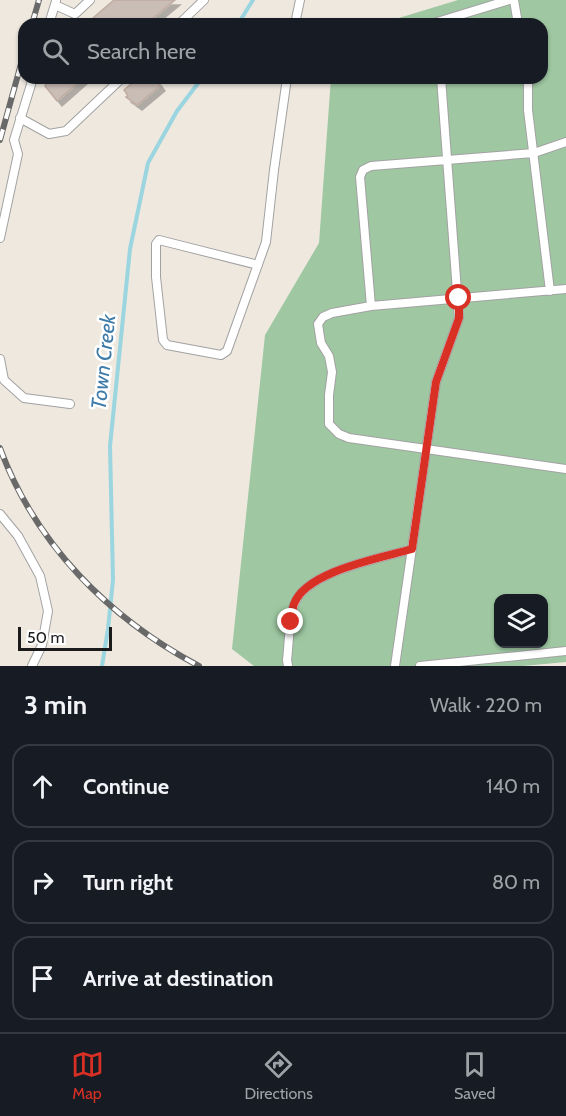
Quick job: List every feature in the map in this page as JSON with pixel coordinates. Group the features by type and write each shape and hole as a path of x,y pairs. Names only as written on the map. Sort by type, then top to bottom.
{"lane":[{"path":"51,18 56,2 75,14 90,0"},
{"path":"184,18 204,0"},
{"path":"297,18 300,0"},
{"path":"450,18 509,0"},
{"path":"514,0 517,18"},
{"path":"0,238 18,154 14,140 31,84"},
{"path":"20,118 49,134 66,131 116,84"},
{"path":"258,265 159,240 156,244 156,277 163,340 167,345 221,355 227,351 258,265 268,233 286,84"},
{"path":"395,666 436,382 459,318 441,84"},
{"path":"528,84 528,110 550,291"},
{"path":"371,306 360,177 363,170 371,166 534,153 566,142"},
{"path":"566,289 371,306 332,313 323,317 318,324 321,343 329,356 332,372 329,424 339,434 349,438 566,469"},
{"path":"0,359 4,380 24,398 70,404"},
{"path":"0,514 18,536 40,576 48,611 42,645 32,666"},
{"path":"288,666 294,604 301,594 327,573 412,549"},
{"path":"420,666 566,651"}],"green space":[{"path":"458,0 566,0 566,662 523,666 254,666 232,649 265,335 319,243 331,84 548,84 548,18 399,18"}],"building":[{"path":"114,0 175,0 153,18 93,18"},
{"path":"46,84 76,84 57,101"},
{"path":"131,84 158,84 160,86 137,105 126,97 128,96 124,90"}],"waterway":[{"name":"Town Creek","path":"242,18 253,0"},
{"name":"Town Creek","path":"102,666 113,580 110,446 130,249 148,163 177,111 197,84"}],"railway":[{"path":"34,18 39,0"},
{"path":"0,140 18,75"},
{"path":"0,448 33,516 79,575 135,626 199,666"}],"route":[{"path":"291,622 294,604 301,594 327,573 412,549 436,382 459,318 459,298"}]}
